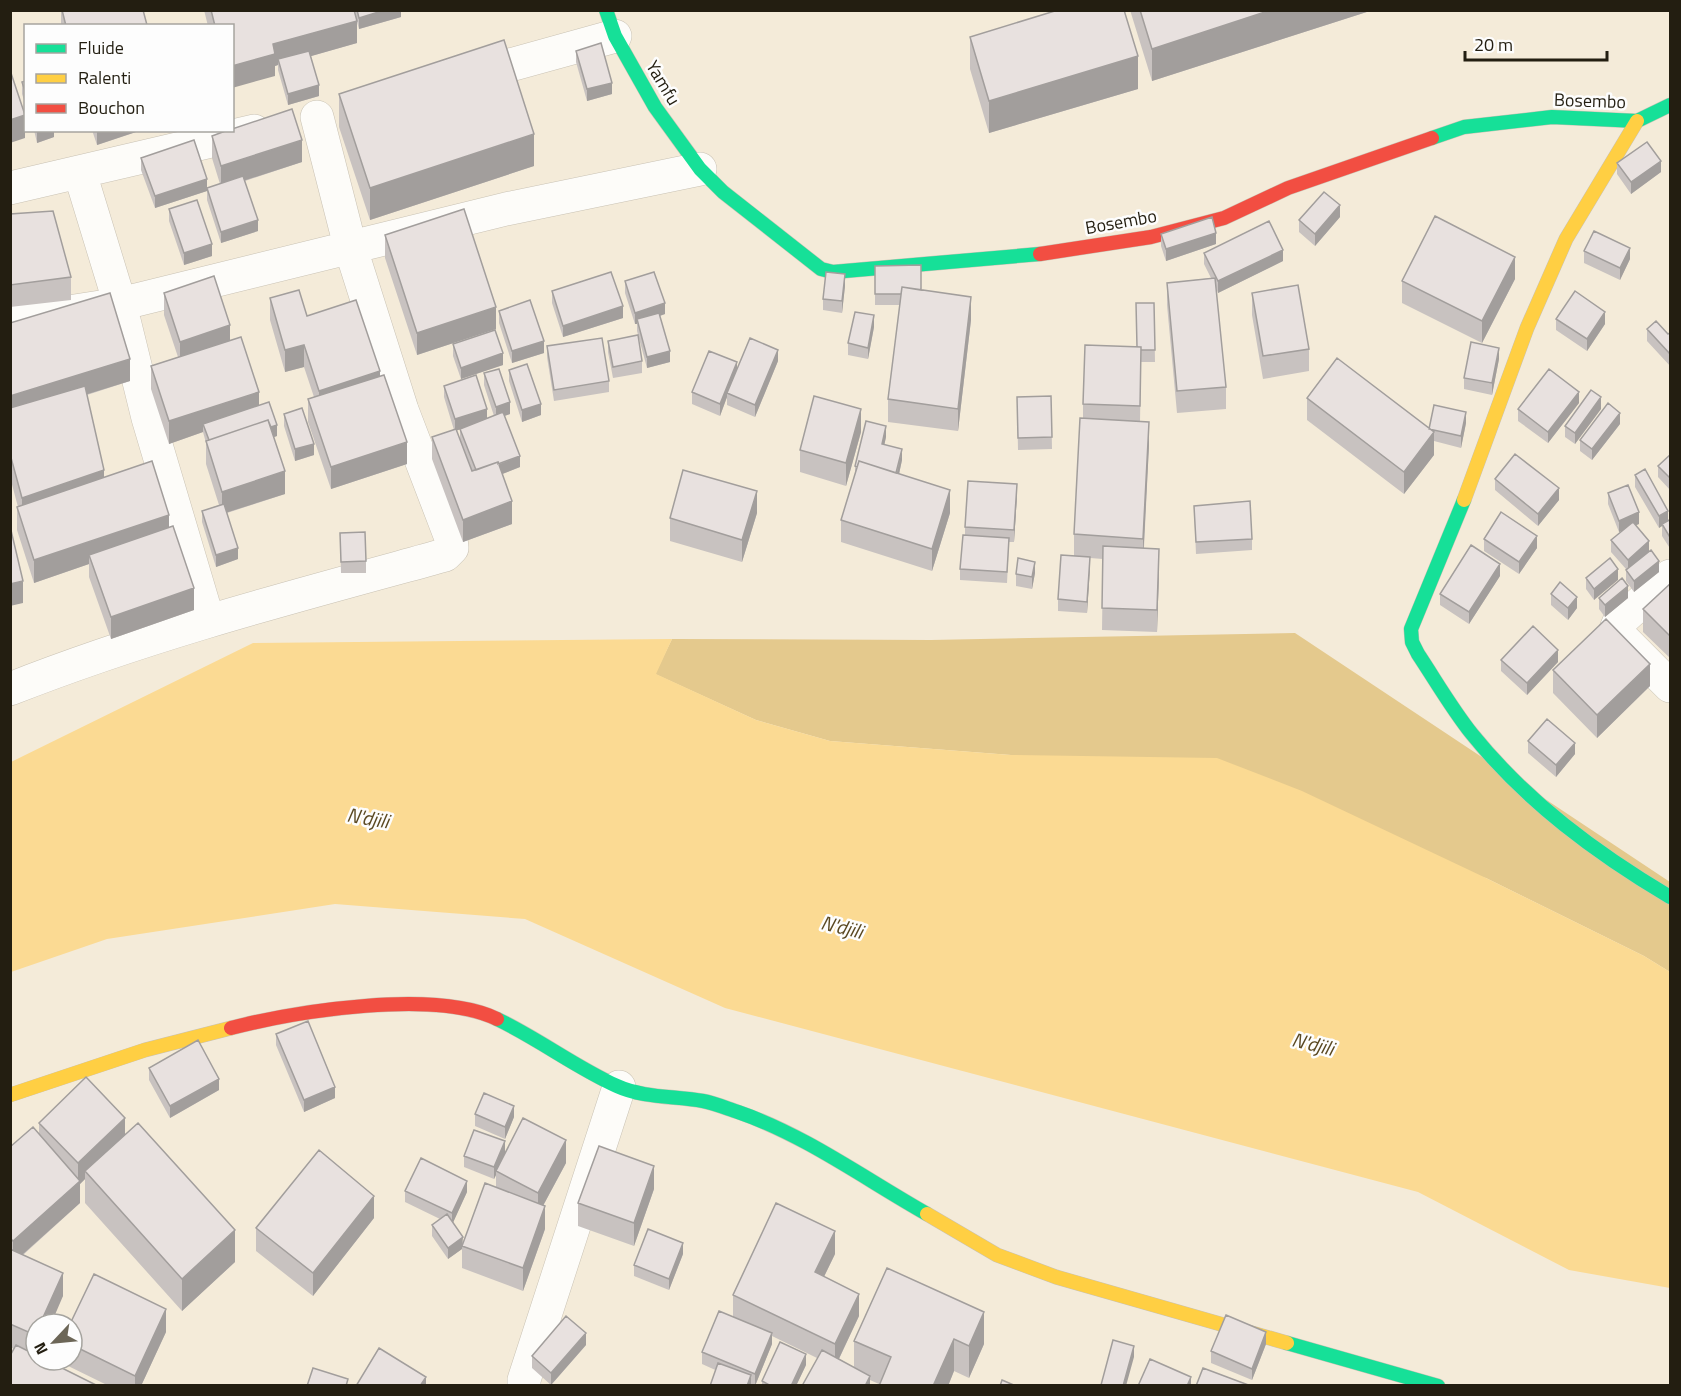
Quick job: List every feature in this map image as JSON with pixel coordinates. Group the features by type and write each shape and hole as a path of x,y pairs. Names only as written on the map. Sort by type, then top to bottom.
{"street":[{"path":"440,84 610,23"},
{"name":"Yamfu","path":"610,23 655,107 700,169"},
{"name":"Bosembo","path":"700,169 723,192 808,260 821,269 833,272 1027,256 1151,237 1224,218 1288,188 1464,127 1552,117 1637,121 1671,105"},
{"path":"10,188 350,108"},
{"path":"10,689 62,668 208,620 445,555 452,548 451,538 402,410 350,246 317,117"},
{"path":"1637,121 1566,239 1557,259 1527,328 1452,531 1411,629 1412,642 1418,654 1466,726 1497,764 1556,819 1595,848 1671,897"},
{"path":"10,321 120,304 506,209 700,169"},
{"path":"80,173 120,304 148,418 208,620"},
{"path":"1671,576 1619,622 1617,629 1620,636 1671,686"},
{"path":"10,1095 145,1050 247,1024 317,1011 448,1005 483,1012 523,1030 560,1055 619,1087 652,1095 705,1101 741,1113 799,1138 997,1255 1056,1277 1438,1386"},
{"path":"524,1386 530,1359 574,1230 592,1163 619,1087"}],"shaded area":[{"path":"1295,633 1670,882 1670,972 1644,956 1486,878 1011,755 830,741 756,720 655,674 672,639 931,640"}],"water":[{"name":"N'djili","path":"672,639 656,674 756,720 830,741 1011,755 1217,758 1302,791 1486,878 1644,956 1670,972 1670,1288 1569,1270 1418,1192 725,1008 525,919 335,904 107,939 11,972 11,762 253,643"}],"building":[{"path":"62,10 143,10 147,24 66,24"},
{"path":"211,10 354,10 357,21 273,44 275,54 234,65 234,24 214,24"},
{"path":"357,10 385,10 359,18"},
{"path":"1058,10 1124,10 1138,56 989,101 970,37"},
{"path":"1140,10 1271,10 1152,49"},
{"path":"504,40 534,134 370,188 339,94"},
{"path":"601,43 612,83 587,89 576,51"},
{"path":"309,51 319,85 288,94 278,59"},
{"path":"10,70 24,115 10,120"},
{"path":"292,109 302,140 221,166 212,136 223,132 234,132 234,128"},
{"path":"194,140 207,179 155,196 141,158"},
{"path":"1647,142 1661,161 1631,182 1617,163"},
{"path":"243,176 258,220 221,232 207,188"},
{"path":"1324,192 1340,205 1315,234 1299,220"},
{"path":"197,200 212,244 184,253 169,209"},
{"path":"464,209 496,307 417,333 385,235"},
{"path":"53,211 71,277 10,285 10,214"},
{"path":"1435,216 1515,257 1482,321 1402,281"},
{"path":"1212,217 1216,233 1166,249 1161,234"},
{"path":"1269,221 1283,250 1218,281 1204,253"},
{"path":"1594,231 1630,248 1620,268 1584,251"},
{"path":"921,265 921,290 902,287 901,294 875,294 875,266"},
{"path":"611,272 623,306 563,326 552,291"},
{"path":"654,272 665,303 635,313 625,281"},
{"path":"826,272 845,274 842,301 823,299"},
{"path":"214,276 230,325 180,342 164,293"},
{"path":"1215,278 1226,387 1177,391 1167,283"},
{"path":"1298,285 1309,349 1263,356 1252,293"},
{"path":"902,287 971,297 958,409 888,399"},
{"path":"299,290 307,316 356,300 380,371 319,391 304,345 285,350 270,298"},
{"path":"1575,291 1605,312 1587,339 1556,319"},
{"path":"110,293 130,359 10,396 10,323"},
{"path":"530,300 544,341 512,351 499,311"},
{"path":"1136,303 1154,303 1155,350 1141,350 1141,347 1137,347"},
{"path":"855,312 874,315 868,348 848,343"},
{"path":"659,313 670,351 647,357 637,319"},
{"path":"1656,321 1668,334 1671,332 1671,355 1647,329"},
{"path":"495,330 503,353 461,368 453,344"},
{"path":"638,335 642,361 613,367 608,341"},
{"path":"241,337 259,392 169,421 151,366"},
{"path":"602,338 609,381 554,390 547,346"},
{"path":"750,338 778,350 755,405 727,393"},
{"path":"1471,342 1499,348 1492,383 1464,378"},
{"path":"1085,345 1141,347 1140,406 1083,404"},
{"path":"709,351 737,362 720,404 692,392"},
{"path":"1337,358 1434,432 1404,472 1307,398"},
{"path":"527,364 541,404 522,410 509,370"},
{"path":"499,369 510,402 496,407 484,373"},
{"path":"1549,369 1579,392 1548,432 1518,409"},
{"path":"384,375 407,442 331,467 308,399"},
{"path":"476,375 487,409 455,419 444,386"},
{"path":"85,386 104,470 22,498 10,454 10,408"},
{"path":"1591,390 1601,397 1575,433 1565,426"},
{"path":"814,396 861,409 846,463 800,450"},
{"path":"1051,396 1052,437 1018,438 1017,397"},
{"path":"269,402 277,425 271,427 268,420 209,440 203,424"},
{"path":"1608,403 1620,413 1592,449 1580,440"},
{"path":"1434,405 1466,412 1461,436 1429,429"},
{"path":"302,408 314,444 295,449 284,414"},
{"path":"503,412 520,456 476,470 460,429"},
{"path":"1080,418 1149,422 1143,539 1074,534"},
{"path":"268,420 285,471 222,492 206,441"},
{"path":"866,421 886,426 882,444 902,449 896,473 859,461 857,467 855,466"},
{"path":"456,429 472,471 498,462 512,501 463,520 432,437"},
{"path":"1515,454 1559,488 1538,514 1495,479"},
{"path":"1671,454 1671,479 1658,466"},
{"path":"152,461 169,515 34,560 17,507"},
{"path":"859,461 950,490 932,549 841,520"},
{"path":"1645,469 1668,511 1659,516 1635,475"},
{"path":"683,470 757,491 742,540 670,518"},
{"path":"968,481 1017,484 1014,530 965,527"},
{"path":"1628,485 1639,512 1619,521 1608,493"},
{"path":"1250,501 1252,539 1196,542 1194,506"},
{"path":"224,504 238,548 216,555 202,511"},
{"path":"1501,512 1537,536 1519,562 1484,539"},
{"path":"1671,519 1671,539 1662,524"},
{"path":"1633,522 1649,541 1628,560 1611,540"},
{"path":"10,526 23,581 10,584"},
{"path":"173,526 194,588 111,617 89,555"},
{"path":"365,532 366,561 341,562 340,533"},
{"path":"963,535 1009,538 1007,572 960,569"},
{"path":"1471,545 1500,564 1469,612 1440,594"},
{"path":"1103,546 1159,549 1157,610 1102,608"},
{"path":"1651,550 1659,561 1634,581 1626,570"},
{"path":"1061,555 1090,557 1087,602 1058,599"},
{"path":"1018,558 1035,562 1032,577 1016,574"},
{"path":"1610,558 1618,569 1594,589 1586,578"},
{"path":"1622,578 1628,586 1605,605 1599,598"},
{"path":"1560,582 1577,597 1568,608 1551,594"},
{"path":"1671,583 1671,637 1643,609"},
{"path":"1606,619 1650,664 1597,715 1553,670"},
{"path":"1533,626 1558,650 1527,683 1501,660"},
{"path":"1547,719 1575,743 1556,765 1528,741"},
{"path":"308,1021 335,1087 304,1100 276,1034"},
{"path":"198,1040 219,1079 170,1106 149,1068"},
{"path":"86,1077 125,1118 78,1163 39,1123"},
{"path":"484,1093 514,1106 505,1127 475,1114"},
{"path":"523,1118 566,1140 538,1193 496,1171"},
{"path":"138,1123 235,1230 182,1279 85,1171"},
{"path":"33,1127 80,1181 13,1241 10,1238 10,1147"},
{"path":"474,1130 505,1141 494,1167 464,1156"},
{"path":"599,1146 654,1166 634,1223 578,1203"},
{"path":"319,1150 374,1196 313,1273 256,1228"},
{"path":"421,1158 467,1181 452,1213 405,1191"},
{"path":"485,1183 545,1206 523,1268 462,1246"},
{"path":"776,1203 835,1231 815,1272 859,1294 835,1344 733,1295"},
{"path":"447,1214 463,1237 448,1248 432,1225"},
{"path":"648,1229 683,1243 669,1279 634,1265"},
{"path":"10,1249 63,1273 45,1312 24,1312 24,1330 10,1324"},
{"path":"887,1268 984,1312 969,1346 954,1339 933,1386 879,1386 891,1357 854,1341"},
{"path":"94,1274 166,1309 135,1376 84,1351 84,1312 76,1312"},
{"path":"719,1311 772,1333 755,1374 702,1352"},
{"path":"1226,1315 1266,1332 1252,1369 1211,1351"},
{"path":"566,1316 586,1333 551,1373 532,1356"},
{"path":"1113,1340 1134,1346 1123,1386 1101,1385"},
{"path":"780,1342 806,1354 791,1386 771,1386 762,1381"},
{"path":"16,1345 24,1349 24,1372 70,1372 98,1386 10,1386 10,1356"},
{"path":"379,1348 426,1377 420,1386 356,1386"},
{"path":"822,1350 870,1376 865,1386 802,1386"},
{"path":"1150,1359 1191,1377 1187,1386 1138,1386"},
{"path":"718,1363 751,1375 747,1386 710,1386"},
{"path":"313,1368 348,1379 346,1386 307,1386"},
{"path":"1203,1368 1251,1386 1196,1386"},
{"path":"1002,1380 1016,1386 1000,1386"}],"traffic: fast":[{"path":"606,10 615,36 655,107 700,169 723,192 821,269 833,272 1040,254"},
{"path":"1432,138 1464,127 1552,117 1637,121 1670,105"},
{"path":"1464,500 1411,629 1412,642 1418,654 1472,734 1516,782 1539,804 1589,844 1670,897"},
{"path":"497,1019 586,1070 627,1090 648,1095 707,1102 763,1122 811,1145 927,1214"},
{"path":"1287,1343 1438,1386"}],"traffic: slow":[{"path":"1464,500 1527,328 1566,239 1637,121"},
{"path":"10,1095 145,1050 231,1028"},
{"path":"927,1214 997,1255 1056,1277 1287,1343"}],"traffic: jam":[{"path":"1040,254 1151,237 1224,218 1288,188 1432,138"},
{"path":"231,1028 292,1015 403,1004 439,1005 470,1010 497,1019"}]}
